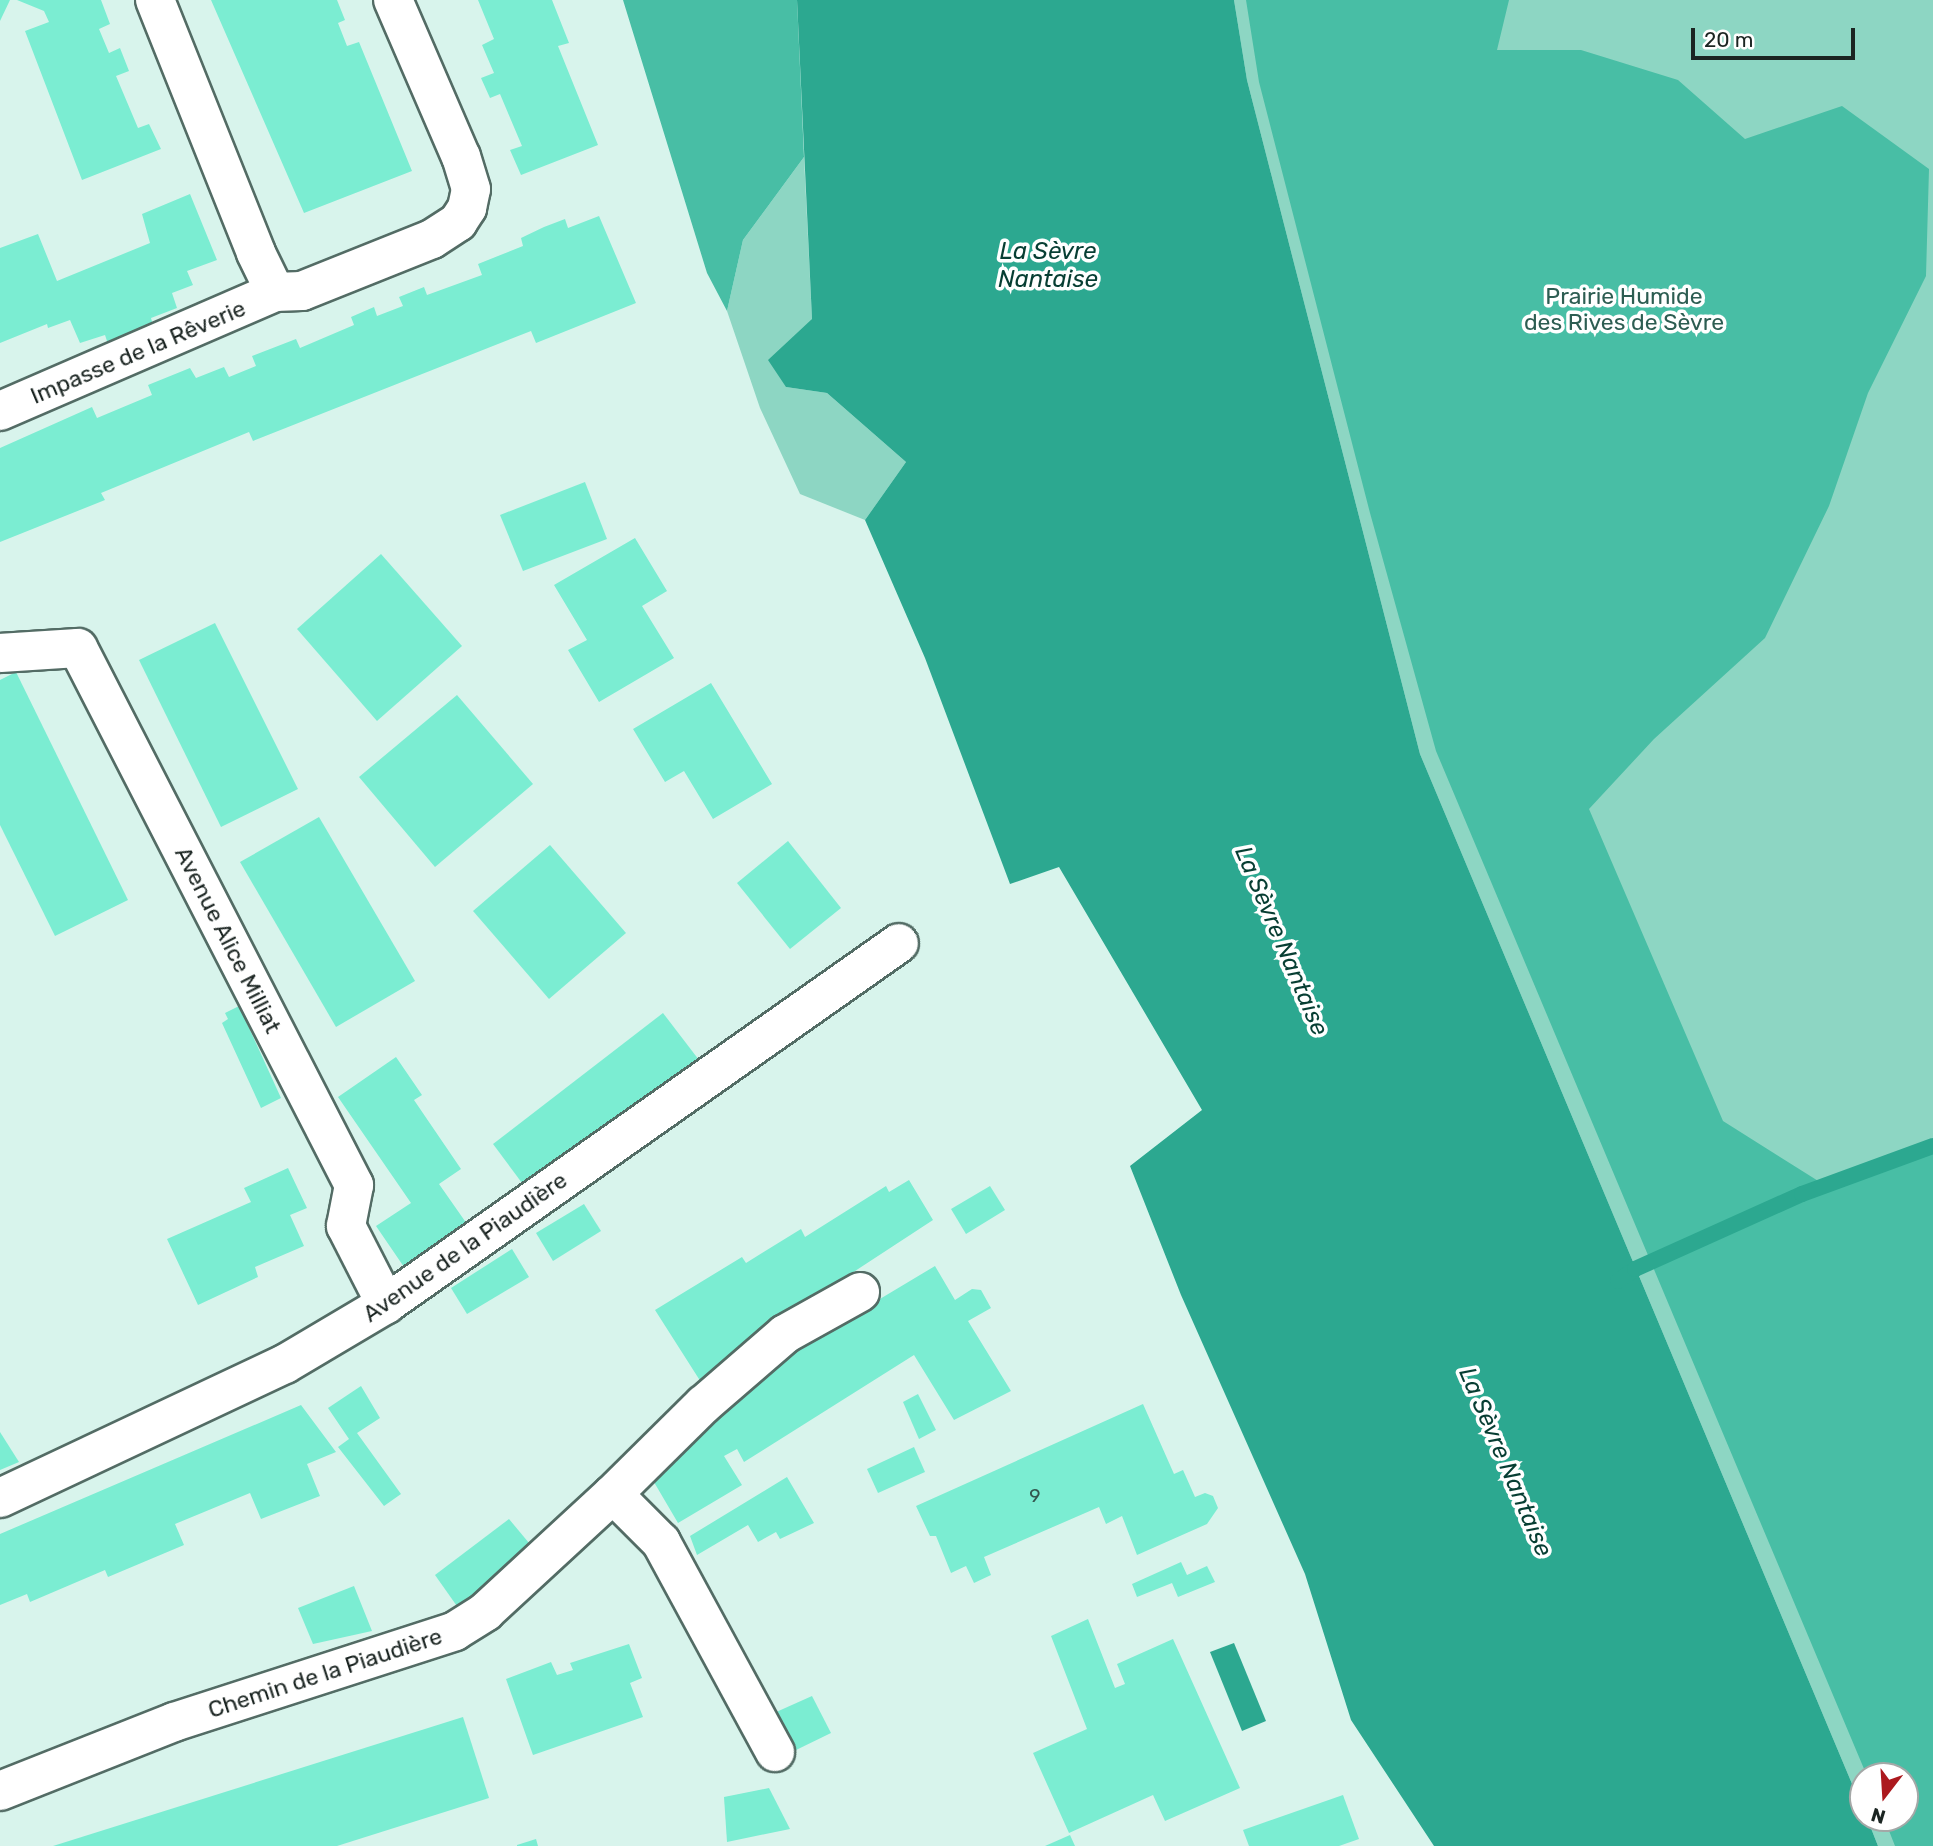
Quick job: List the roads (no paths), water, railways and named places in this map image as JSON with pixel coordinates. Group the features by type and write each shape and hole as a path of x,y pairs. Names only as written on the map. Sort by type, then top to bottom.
{"street":[{"path":"155,0 256,253 275,292"},
{"name":"Impasse de la Rêverie","path":"0,411 275,292 302,291 432,239 458,222 467,208 471,189 461,158 393,0"},
{"name":"Avenue Alice Milliat","path":"0,653 78,648 354,1185 346,1226 386,1304"},
{"name":"Avenue de la Piaudière","path":"0,1498 285,1364 386,1304 899,943"},
{"name":"Chemin de la Piaudière","path":"0,1791 174,1722 307,1676 455,1631 485,1612 613,1494 703,1405 785,1334 860,1292"},
{"path":"613,1494 661,1542 775,1752"}],"water":[{"name":"La Sèvre Nantaise","path":"797,0 1234,0 1247,80 1420,754 1849,1777 1849,1832 1872,1832 1878,1846 1434,1846 1351,1720 1305,1574 1181,1295 1130,1166 1202,1110 1059,867 1010,884 925,658 865,520 906,462 827,393 786,387 768,360 812,319"},
{"path":"1234,1643 1266,1721 1242,1731 1210,1652"}],"waterway":[{"path":"1618,1281 1635,1269 1802,1194 1933,1146"}],"park label":[{"name":"Prairie Humide des Rives de Sèvre","path":"1624,309"}]}
